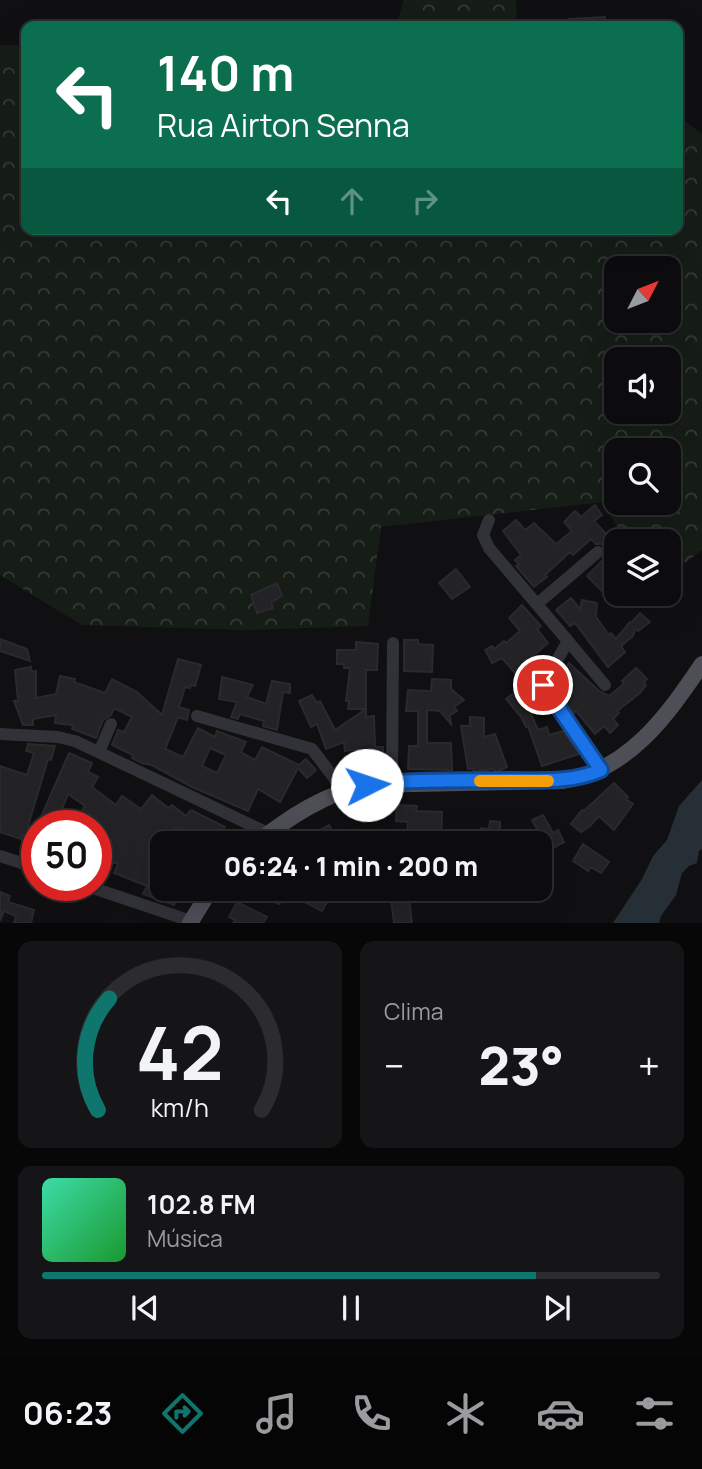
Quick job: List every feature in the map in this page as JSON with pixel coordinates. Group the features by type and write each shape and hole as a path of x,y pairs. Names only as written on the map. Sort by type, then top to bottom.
{"main road":[{"path":"274,831 298,814 344,791 367,785 392,782 562,780 588,776 624,755 657,726 702,664"},
{"path":"191,922 204,901"}],"street":[{"path":"489,520 483,535 489,548 604,685"},
{"path":"537,604 598,552"},
{"path":"568,641 543,685 601,770"},
{"path":"392,782 393,643"},
{"path":"197,716 312,749 344,791"},
{"path":"99,752 111,724"},
{"path":"0,733 58,737 75,741 247,831"},
{"path":"0,856 21,863"},
{"path":"112,895 191,922"}],"green space":[{"path":"404,0 516,0 517,21 398,21"},
{"path":"0,45 21,45 21,235 683,235 683,120 702,134 702,550 681,566 681,529 618,529 610,515 681,515 681,438 604,438 604,504 381,527 368,626 246,630 82,625 0,575"}],"shaded area":[{"path":"702,780 702,849 699,851 697,863 682,873 676,895 659,923 613,923 642,879 653,856 667,840 679,806"}],"building":[{"path":"605,17 605,21 569,21"},
{"path":"595,505 602,515 594,521 604,532 604,542 596,544 591,539 573,555 570,552 534,587 516,566 519,564 515,560 521,555 503,531 516,520 525,530 534,523 556,544 572,531 564,522 575,511 581,517"},
{"path":"602,561 604,593 587,576"},
{"path":"456,569 470,587 452,599 439,583"},
{"path":"277,583 282,596 271,602 273,608 257,613 251,595"},
{"path":"571,598 580,609 582,600 597,603 596,617 609,635 611,633 616,639 640,613 650,622 638,631 635,629 633,636 621,646 625,652 608,667 575,623 570,626 556,610"},
{"path":"522,605 541,626 537,629 548,643 514,672 502,658 492,663 485,650 492,646 494,649 504,641 506,643 520,631 509,618"},
{"path":"0,639 27,649 30,661 0,651"},
{"path":"404,640 418,640 418,644 433,645 432,672 404,671"},
{"path":"356,642 378,644 377,670 366,670 366,709 348,709 349,701 346,701 350,668 337,664 337,650 356,650"},
{"path":"178,659 201,665 195,686 185,687 179,707 189,710 187,720 178,717 165,749 183,757 198,728 215,737 217,731 246,742 241,752 255,760 262,747 299,765 306,759 316,770 307,778 298,768 280,802 258,789 248,811 192,787 152,765 142,763 132,758 133,755 112,745 118,730 124,732 132,717 114,708 111,715 103,720 96,738 72,729 73,725 55,723 56,715 33,719 33,725 23,725 14,701 18,701 15,670 31,667 32,672 36,671 36,698 56,694 60,676 75,679 74,682 105,693 112,679 137,692 162,715","holes":["210,748 226,755 217,773 202,766"]},
{"path":"569,663 599,691 609,696 624,684 622,681 636,668 647,679 640,693 617,711 619,713 613,719 618,725 610,733 604,726 595,734 562,697 567,693 555,681"},
{"path":"222,677 253,685 247,697 266,704 272,681 290,684 290,693 283,692 277,730 263,726 264,721 240,714 238,719 231,717 237,702 219,699"},
{"path":"432,679 451,680 451,689 464,700 454,707 457,711 450,715 451,724 440,711 427,710 427,743 451,743 452,770 408,769 409,746 418,746 418,711 406,711 408,690 431,691"},
{"path":"519,689 530,702 527,705 538,730 547,727 549,735 563,731 579,754 542,766 528,726 526,727 506,699"},
{"path":"312,695 317,703 320,701 335,730 366,709 366,717 374,716 375,747 383,747 383,768 360,768 360,749 345,751 344,742 326,749 317,724 311,727 299,701"},
{"path":"470,717 484,718 484,737 495,734 507,767 496,772 493,769 474,772 473,768 468,769 461,726 470,726"},
{"path":"28,744 55,746 51,760 48,759 33,810 21,810 21,839 0,832 0,766 27,775 34,753 26,751"},
{"path":"69,753 92,763 88,772 98,777 92,787 116,805 122,796 141,809 152,795 168,808 172,805 186,816 191,810 225,827 223,831 187,831 179,827 173,831 150,831 150,896 143,894 147,886 114,873 118,864 112,862 112,810 82,810 85,806 68,794 61,810 44,810"},
{"path":"614,783 633,804 614,830 599,816 581,832 571,824 582,810"},
{"path":"397,805 417,806 416,811 442,812 441,831 407,831 408,822 396,821"},
{"path":"543,815 552,831 538,831 532,820"},
{"path":"490,821 500,822 500,831 481,831 481,828 489,829"},
{"path":"329,825 332,831 318,831"},
{"path":"558,830 564,842 553,848 552,831"},
{"path":"583,844 609,862 601,873 591,867 588,871 573,861"},
{"path":"0,892 10,896 8,902 34,910 31,923 14,923 16,916 4,911 0,921"},
{"path":"303,901 328,901 322,911"},
{"path":"391,901 409,901 412,923 394,923"},
{"path":"237,902 267,917 263,923 233,923 235,920 229,917"}],"slow traffic":[{"path":"480,781 548,781"}],"route":[{"path":"367,785 562,780 588,776 601,770 543,685"}]}
